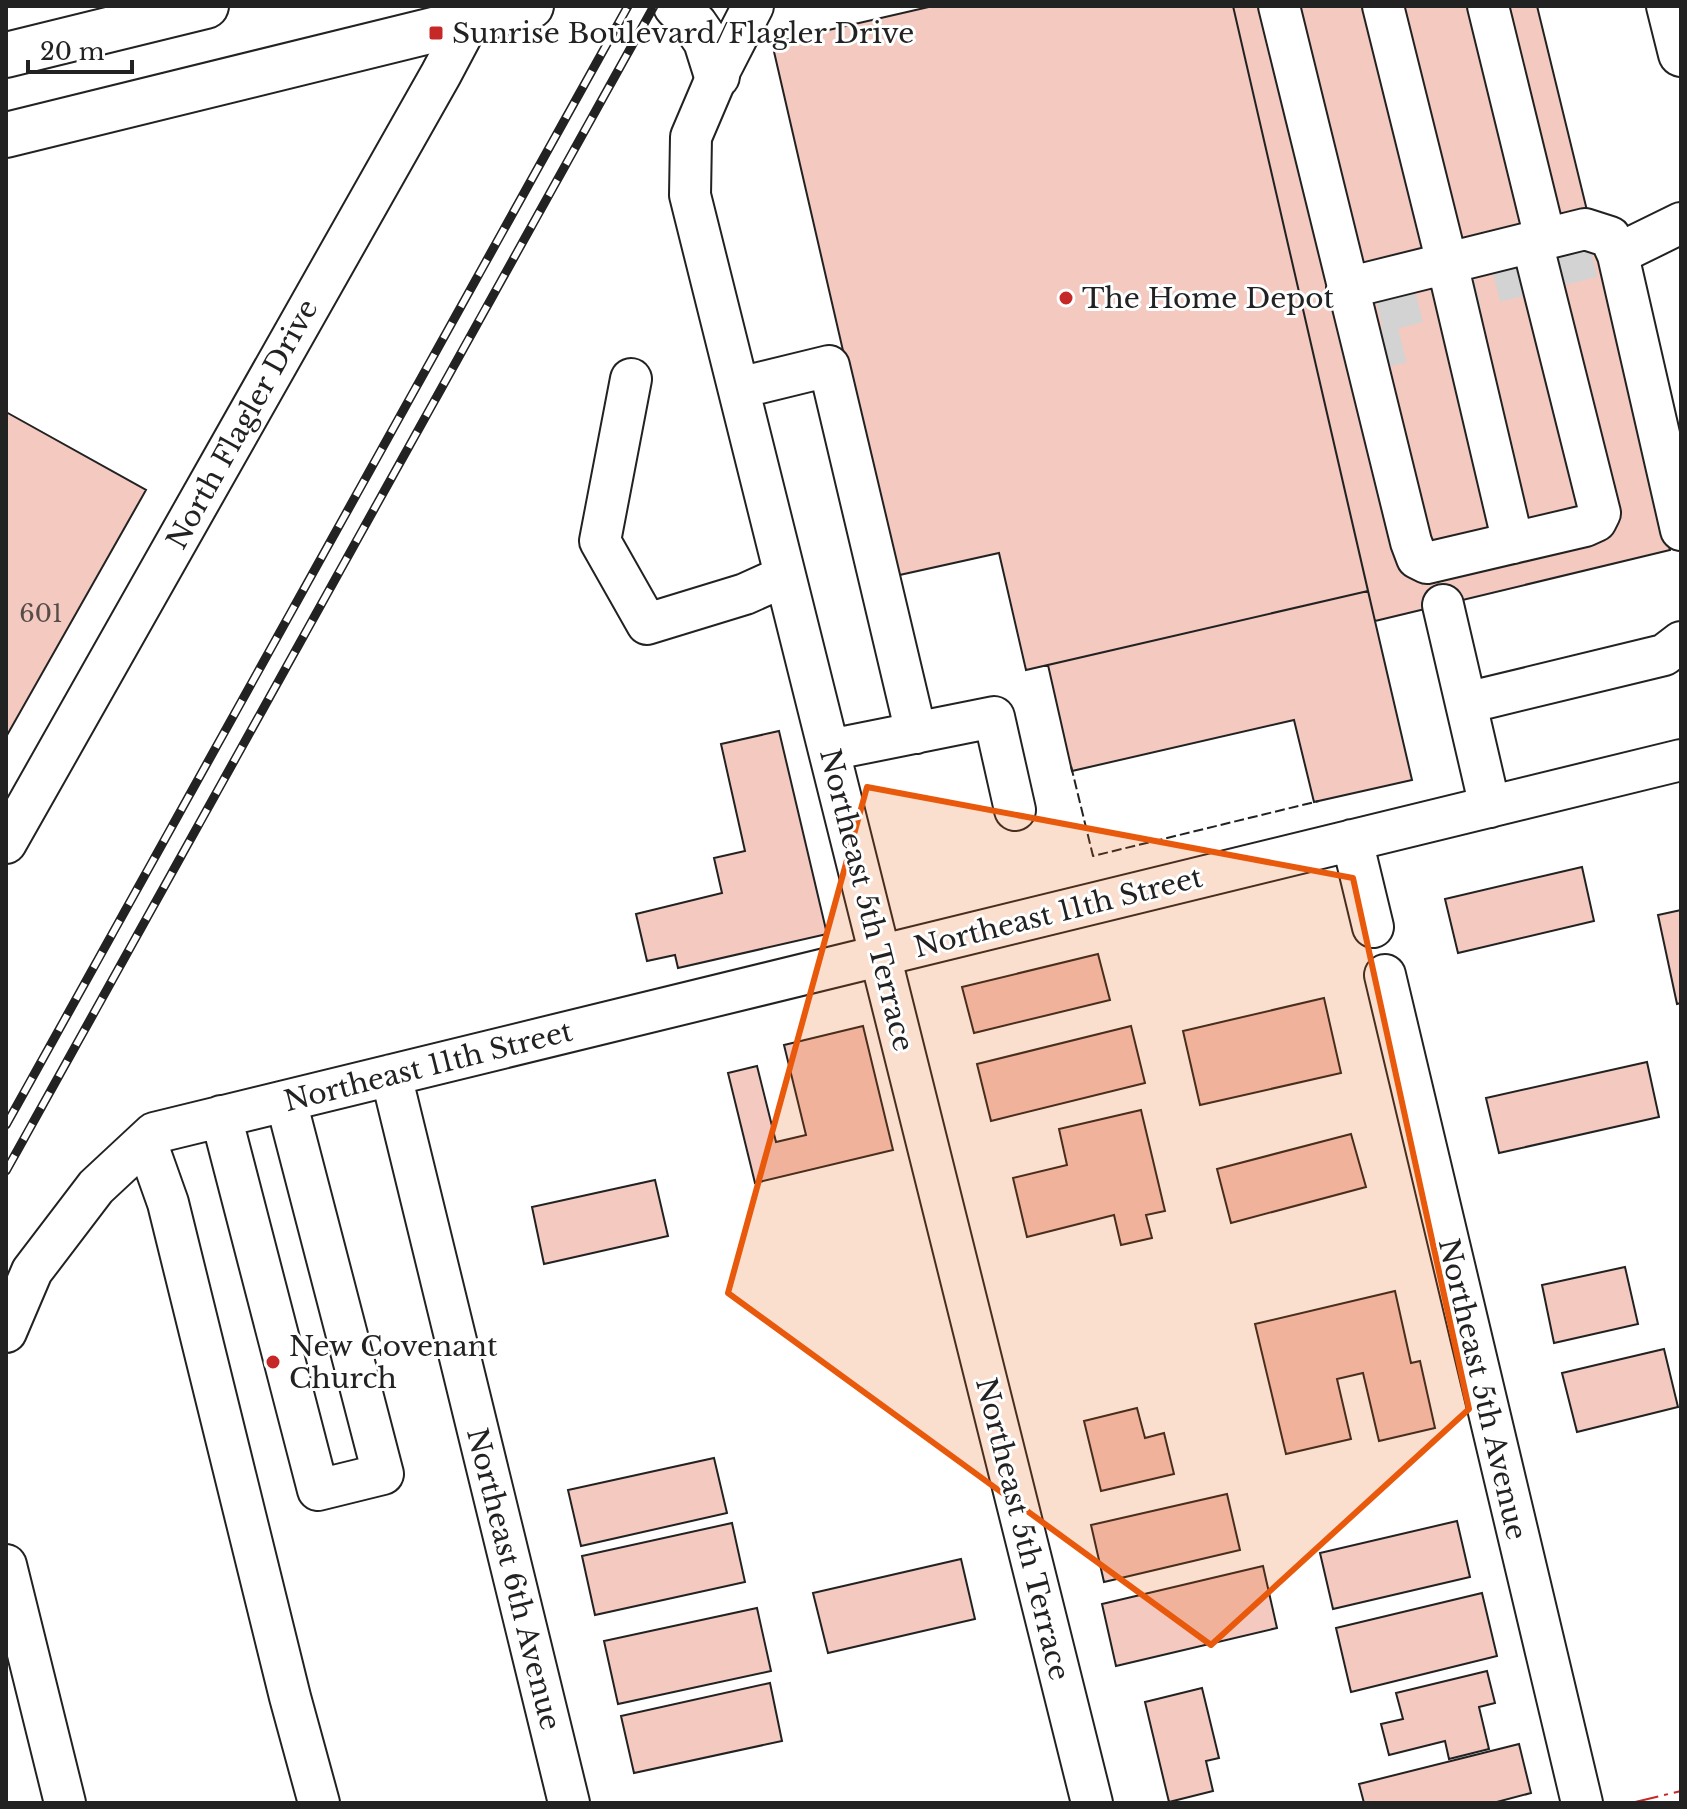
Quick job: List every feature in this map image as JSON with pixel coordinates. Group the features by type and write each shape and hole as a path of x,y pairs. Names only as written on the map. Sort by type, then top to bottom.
{"main road":[{"path":"6,55 206,6"},
{"path":"6,135 474,14 531,6"},
{"path":"676,6 706,41 717,76"},
{"path":"1669,6 1681,54"}],"street":[{"name":"Northeast 5th Terrace","path":"753,6 717,76 691,137 690,195 1092,1803"},
{"path":"1279,6 1411,542 1417,558 1427,563 1585,526 1596,521 1600,513 1488,6"},
{"path":"1383,6 1513,543"},
{"name":"North Flagler Drive","path":"6,843 474,14"},
{"path":"1632,247 1681,223"},
{"path":"1347,288 1585,229 1610,237 1618,255 1681,530"},
{"path":"739,388 829,366 916,733"},
{"path":"631,379 600,541 647,624 745,594 785,576"},
{"path":"1443,605 1490,807"},
{"path":"1466,703 1664,655 1681,642"},
{"path":"829,750 994,717 1015,810"},
{"name":"Northeast 11th Street","path":"150,1137 221,1116 1681,760"},
{"path":"1352,840 1373,927"},
{"name":"Northeast 5th Avenue","path":"1385,975 1582,1803"},
{"name":"Northeast 6th Avenue","path":"391,1075 569,1803"},
{"path":"221,1116 318,1490 383,1474 286,1101"},
{"path":"6,1332 32,1271 96,1187 150,1137 319,1803"},
{"path":"6,1565 65,1803"}],"highlighted area":[{"path":"867,787 1353,878 1469,1409 1211,1645 728,1293"}],"building":[{"name":"The Home Depot","path":"933,6 1233,6 1368,591 1026,670 999,553 895,576 772,43"},
{"path":"1233,6 1537,6 1670,550 1375,621"},
{"path":"6,412 146,490 6,737"},
{"path":"1368,591 1412,780 1314,802 1294,720 1072,771 1048,665"},
{"path":"779,731 827,934 678,968 675,955 647,961 636,914 722,893 714,858 745,851 721,744"},
{"path":"1582,867 1594,921 1458,953 1445,899"},
{"path":"1681,910 1681,1003 1677,1004 1658,915"},
{"path":"1098,954 1110,1000 974,1033 962,987"},
{"path":"1324,998 1341,1073 1200,1105 1183,1031"},
{"path":"863,1026 893,1150 755,1183 728,1073 757,1066 776,1142 806,1135 784,1045"},
{"path":"1131,1026 1145,1083 991,1121 977,1064"},
{"path":"1647,1062 1659,1117 1499,1153 1486,1098"},
{"path":"1141,1110 1165,1211 1146,1215 1152,1238 1121,1245 1114,1215 1027,1237 1013,1178 1067,1165 1059,1129"},
{"path":"1351,1134 1366,1187 1231,1223 1217,1169"},
{"path":"655,1180 668,1236 544,1264 532,1207"},
{"path":"1625,1267 1638,1324 1554,1343 1542,1285"},
{"path":"1395,1291 1411,1363 1420,1361 1435,1428 1379,1441 1363,1373 1337,1379 1351,1439 1286,1454 1255,1324"},
{"path":"1664,1349 1678,1407 1577,1432 1562,1373"},
{"path":"1137,1408 1145,1438 1164,1433 1174,1474 1101,1491 1084,1421"},
{"path":"714,1458 727,1513 581,1546 568,1490"},
{"path":"1227,1494 1240,1550 1104,1582 1091,1525"},
{"path":"1457,1521 1470,1577 1333,1609 1320,1553"},
{"path":"732,1523 745,1582 595,1615 582,1556"},
{"path":"961,1559 975,1619 828,1653 813,1593"},
{"path":"1263,1566 1277,1628 1116,1666 1102,1604"},
{"path":"1482,1593 1497,1656 1351,1692 1336,1628"},
{"path":"757,1608 771,1671 618,1704 604,1641"},
{"path":"1487,1671 1495,1703 1479,1707 1489,1749 1449,1759 1445,1741 1389,1755 1381,1724 1403,1719 1396,1693"},
{"path":"770,1683 782,1741 634,1773 621,1716"},
{"path":"1202,1688 1219,1758 1206,1761 1213,1791 1169,1802 1145,1702"},
{"path":"1519,1744 1531,1793 1493,1803 1364,1803 1359,1784"}],"tunnel":[{"path":"1387,367 1374,314 1632,247"}],"railway":[{"path":"6,1125 628,6"},
{"path":"6,1171 654,6"}],"fence":[{"path":"1071,766 1093,856 1319,801"}],"power":[{"path":"1631,1803 1681,1791"}],"place":[{"name":"Sunrise Boulevard/Flagler Drive","path":"436,33"},
{"name":"The Home Depot","path":"1066,298"},
{"name":"New Covenant Church","path":"273,1362"}]}
